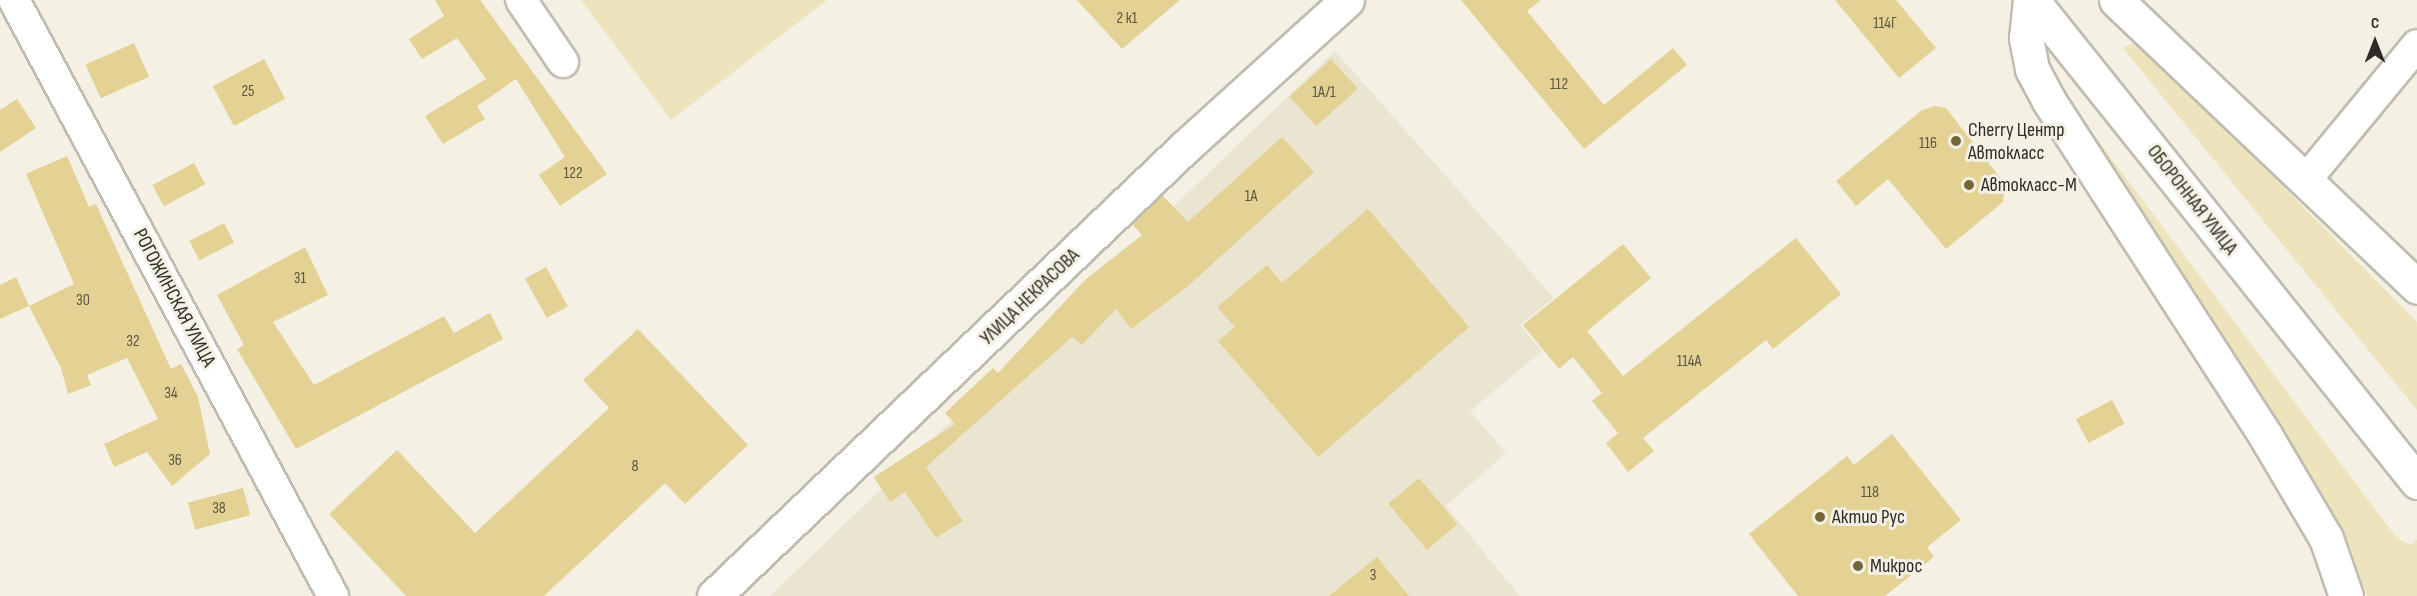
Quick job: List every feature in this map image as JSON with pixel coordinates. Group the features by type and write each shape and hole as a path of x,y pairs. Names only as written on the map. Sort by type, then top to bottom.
{"main road":[{"name":"УЛИЦА НЕКРАСОВА","path":"714,596 1184,148 1347,0"},
{"name":"ОБОРОННАЯ УЛИЦА","path":"2031,0 2417,482"},
{"path":"2031,0 2026,38 2032,69 2049,101 2265,435 2326,538 2346,596"},
{"path":"2116,0 2417,287"}],"street":[{"name":"РОГОЖИНСКАЯ УЛИЦА","path":"14,0 333,596"},
{"path":"522,0 563,62"},
{"path":"2305,181 2417,45"}],"shaded area":[{"path":"581,0 827,0 671,120"},
{"path":"2139,41 2417,322 2417,410 2123,48"},
{"path":"1335,51 1554,298 1520,325 1542,351 1470,411 1506,453 1446,506 1520,596 770,596"},
{"path":"2083,121 2397,538 2411,545 2417,539 2417,596 2367,596 2334,515"}],"building":[{"path":"435,0 480,0 607,174 560,206 539,175 565,157 516,79 477,106 485,119 443,144 425,116 486,79 457,38 422,59 409,39 444,16"},
{"path":"1077,0 1180,0 1122,49"},
{"path":"1461,0 1541,0 1527,11 1604,105 1673,48 1687,65 1584,149"},
{"path":"1835,0 1896,0 1936,48 1899,78"},
{"path":"134,43 149,77 101,98 86,65"},
{"path":"264,59 285,99 234,126 213,86"},
{"path":"1331,59 1358,89 1316,126 1289,96"},
{"path":"17,99 36,128 0,152 0,110"},
{"path":"1935,106 1946,108 2005,184 2003,202 1946,249 1888,179 1856,206 1836,181 1922,110"},
{"path":"1282,137 1314,172 1188,286 1131,329 1116,309 1082,345 1072,337 926,467 963,521 936,538 905,492 890,502 874,477 955,424 945,413 993,368 998,373 1085,280 1142,235 1132,224 1162,195 1188,222"},
{"path":"67,156 89,207 96,204 171,369 181,364 198,397 210,454 172,486 147,452 114,467 104,444 158,419 127,358 87,375 91,385 68,394 61,368 29,306 74,284 26,174"},
{"path":"194,163 205,184 164,206 153,185"},
{"path":"1368,209 1469,327 1318,457 1218,341 1235,327 1217,307 1267,265 1282,283"},
{"path":"224,223 234,243 199,260 189,241"},
{"path":"1796,238 1841,294 1773,349 1766,340 1643,438 1654,451 1628,472 1606,443 1618,433 1592,401 1602,393 1573,357 1559,369 1523,325 1623,244 1651,278 1587,331 1623,376"},
{"path":"305,247 328,295 273,322 314,385 444,316 454,333 490,313 503,339 296,449 237,349 244,345 217,295"},
{"path":"546,267 568,306 547,318 525,279"},
{"path":"16,277 29,306 0,319 0,285"},
{"path":"638,329 748,445 685,504 665,483 544,596 406,596 329,514 397,450 475,533 609,408 583,380"},
{"path":"2112,400 2125,424 2088,443 2076,419"},
{"path":"1892,434 1961,520 1927,547 1934,557 1885,596 1798,596 1749,534 1847,456 1854,465"},
{"path":"1419,478 1458,524 1427,550 1388,504"},
{"path":"243,488 250,515 195,530 188,503"},
{"path":"1377,557 1409,596 1329,596"}],"place":[{"name":"Cherry Центр Автокласс","path":"1956,141"},
{"name":"Автокласс-М","path":"1969,185"},
{"name":"Актио Рус","path":"1820,517"},
{"name":"Микрос","path":"1858,566"}]}
